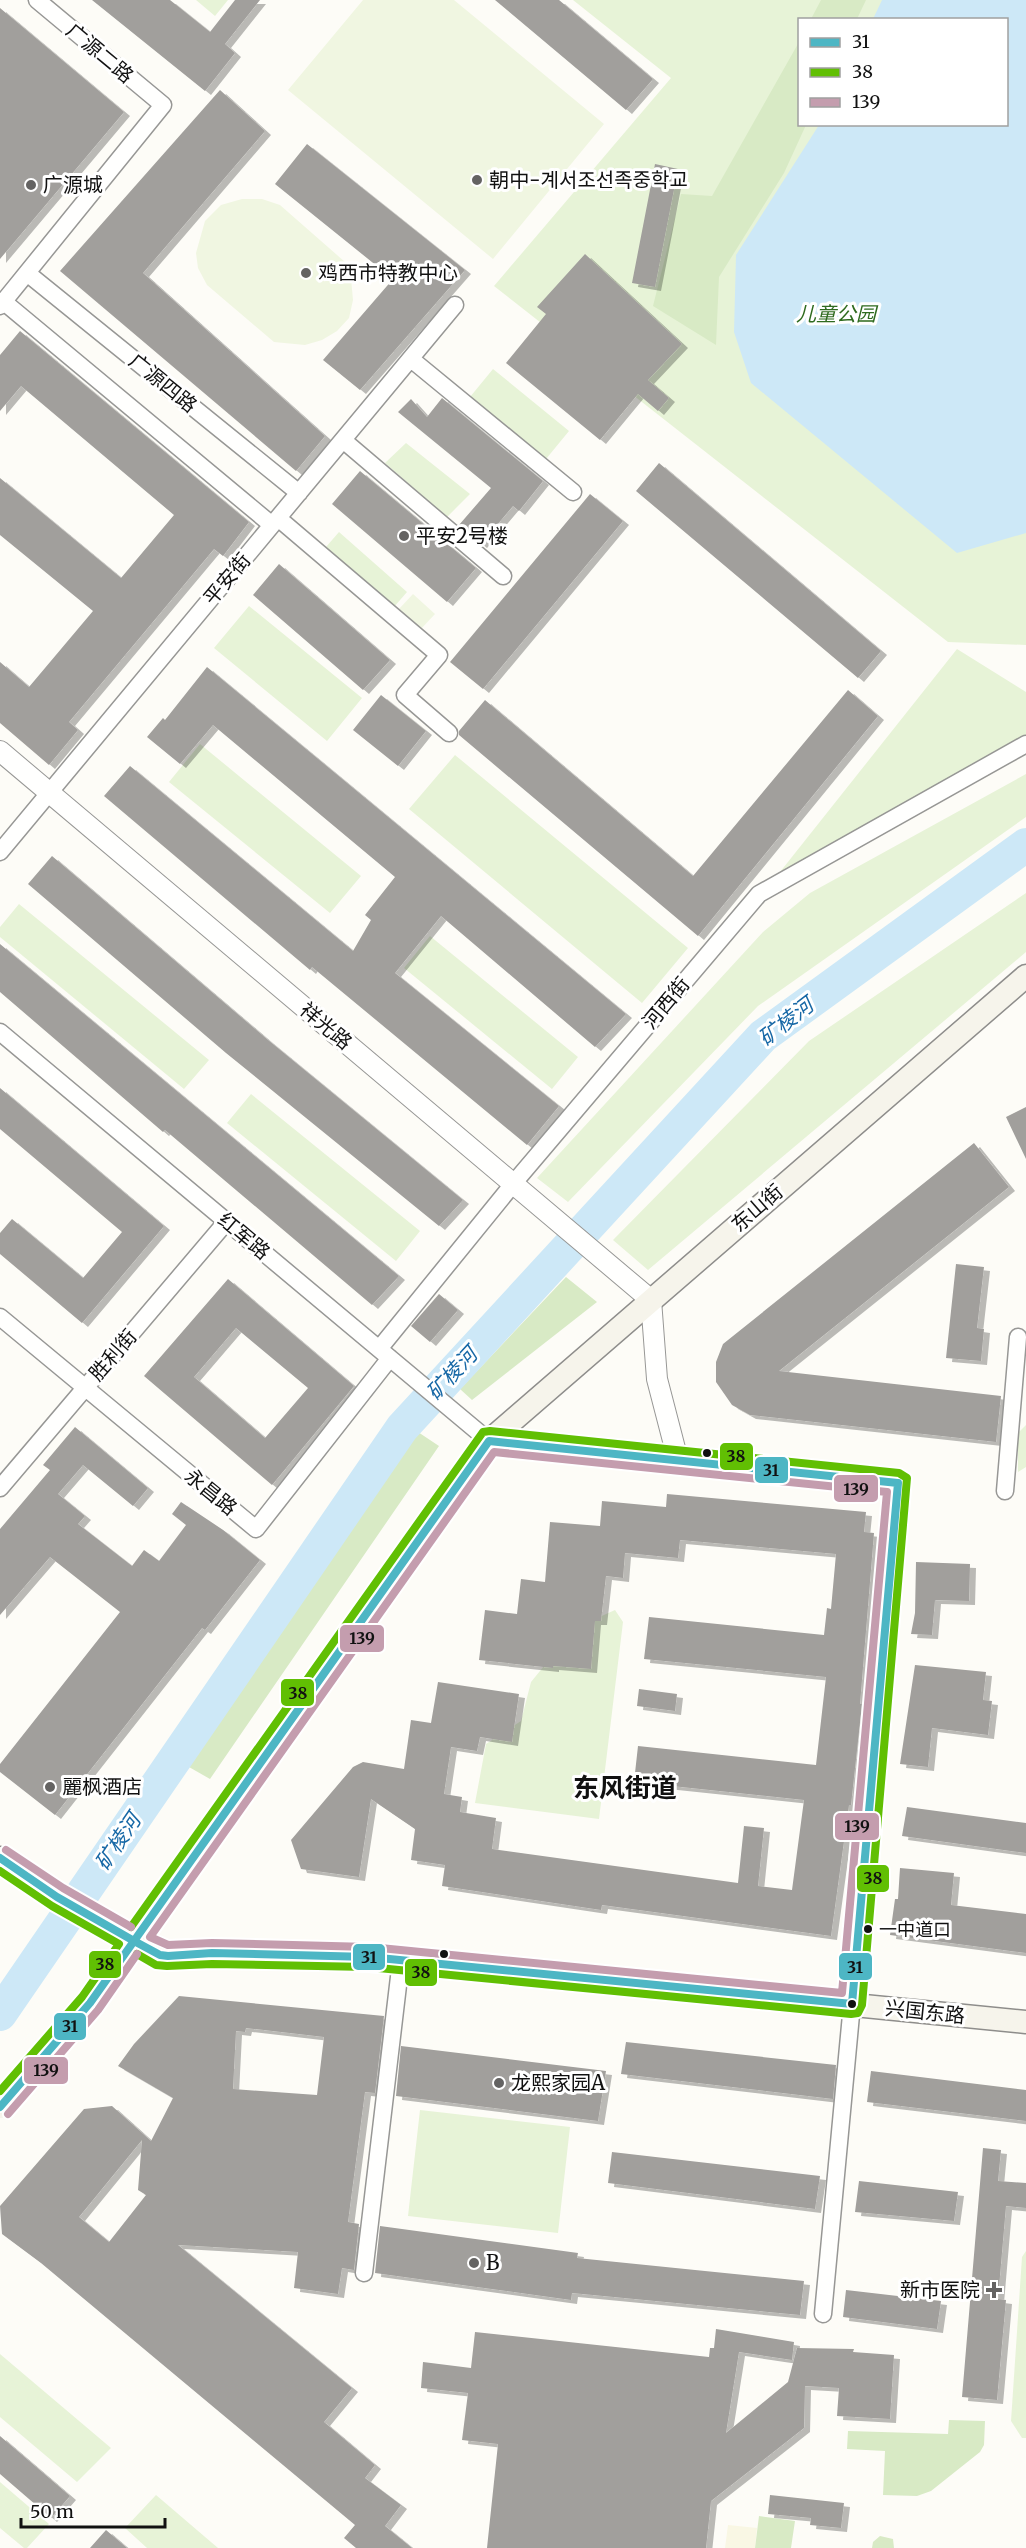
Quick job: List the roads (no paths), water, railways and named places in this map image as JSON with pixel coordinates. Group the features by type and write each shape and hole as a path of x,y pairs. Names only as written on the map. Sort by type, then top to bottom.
{"main road":[{"name":"东山街","path":"0,2107 90,2003 482,1435 651,1300 1026,976"},
{"name":"兴国东路","path":"0,1858 23,1876 160,1955 212,1953 400,1960 1026,2022"}],"street":[{"name":"广源二路","path":"27,273 163,105 37,0"},
{"path":"2,304 27,273"},
{"name":"广源四路","path":"27,273 299,493"},
{"name":"广源四路","path":"2,304 439,655 405,695 449,733"},
{"name":"平安街","path":"0,852 455,305"},
{"path":"411,359 573,492"},
{"path":"343,440 503,576"},
{"name":"河西街","path":"383,1352 513,1184 759,894 1026,744"},
{"name":"祥光路","path":"0,752 651,1300"},
{"name":"红军路","path":"0,1032 482,1435"},
{"name":"胜利街","path":"0,1488 227,1221"},
{"path":"651,1300 657,1379 678,1460"},
{"name":"永昌路","path":"0,1317 256,1529 383,1352"},
{"path":"1005,1491 1018,1337"},
{"path":"482,1435 678,1460 898,1482 823,2314"},
{"path":"364,2273 400,1960"}],"water":[{"path":"882,0 1026,0 1026,533 957,553 751,383 734,332 736,255 818,126 1008,126 1008,18 873,18"}],"waterway":[{"name":"矿棱河","path":"0,2014 402,1428 763,1036 1026,845"}],"place":[{"name":"朝中-계서조선족중학교","path":"477,180"},
{"name":"广源城","path":"31,185"},
{"name":"鸡西市特教中心","path":"306,273"},
{"name":"平安2号楼","path":"404,536"},
{"name":"麗枫酒店","path":"50,1787"},
{"name":"一中道口","path":"868,1929"},
{"name":"龙熙家园A","path":"499,2083"},
{"name":"B","path":"474,2263"},
{"name":"新市医院","path":"994,2290"}],"district":[{"name":"东风街道","path":"625,1788"}],"park label":[{"name":"儿童公园","path":"836,314"}]}
